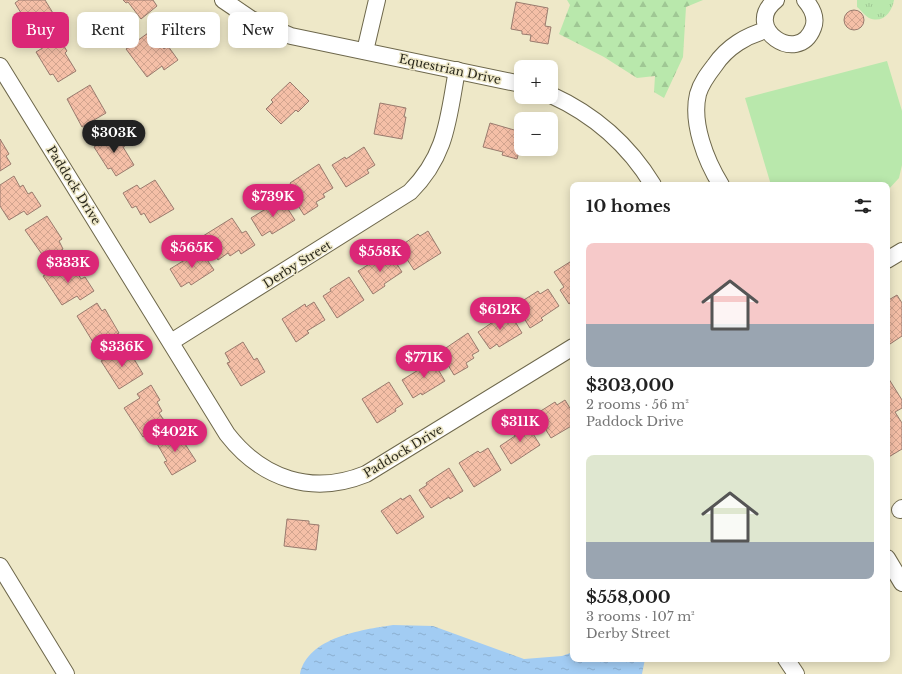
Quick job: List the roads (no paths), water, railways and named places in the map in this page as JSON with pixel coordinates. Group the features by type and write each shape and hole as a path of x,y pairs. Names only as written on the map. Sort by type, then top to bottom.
{"street":[{"name":"Equestrian Drive","path":"223,0 251,19 278,32 308,41 365,51 514,82"},
{"path":"365,51 377,0"},
{"path":"776,0 770,5 764,17 767,30 776,40 788,44 800,44 811,35 815,24 813,10 805,0"},
{"path":"719,182 702,148 697,122 697,96 707,76 720,58 737,43 756,33 767,30"},
{"name":"Paddock Drive","path":"0,66 227,434 236,446 250,459 274,474 313,484 342,482 366,474 570,349"},
{"name":"Derby Street","path":"171,342 410,192 426,175 434,163 441,146 457,70"},
{"path":"558,99 586,113 604,126 631,153 652,182"},
{"path":"890,258 902,251"},
{"path":"890,563 900,578"},
{"path":"0,566 66,674"},
{"path":"788,662 796,674"}],"water":[{"path":"393,625 433,626 524,659 562,656 570,653 570,662 644,662 642,674 300,674 305,661 313,651 338,638 366,630"}]}
